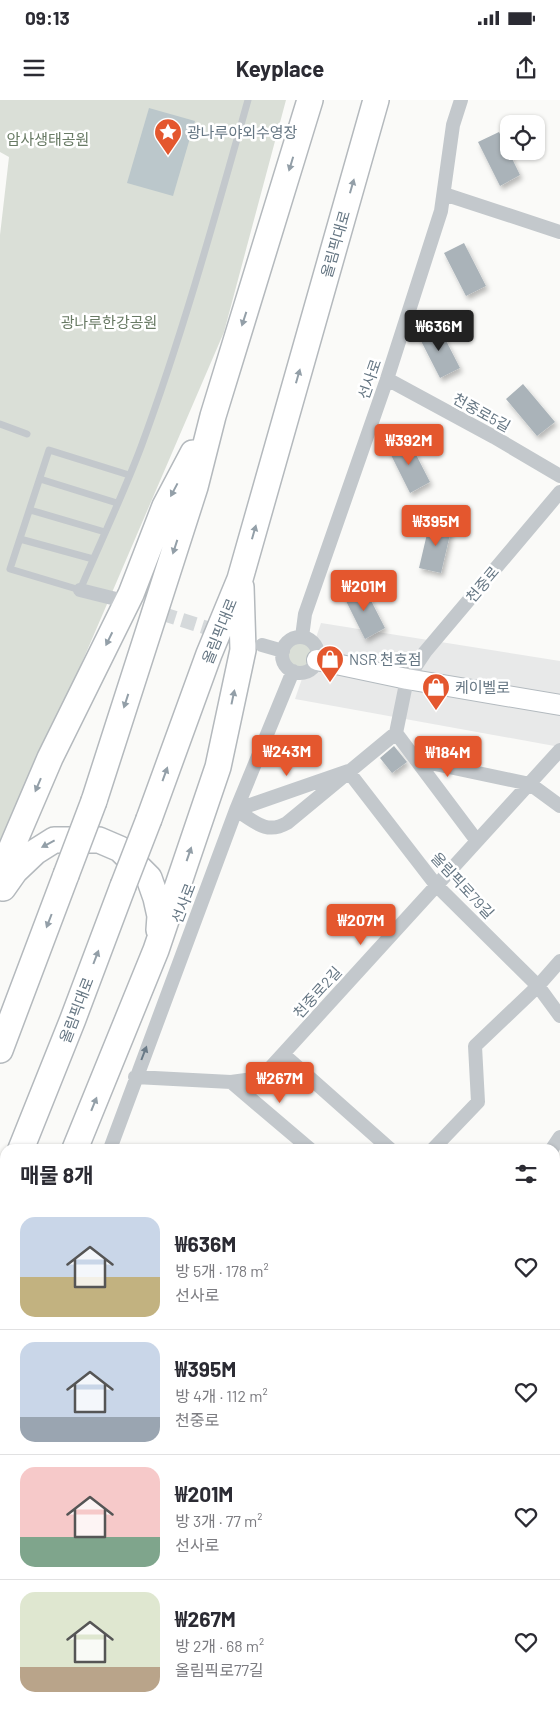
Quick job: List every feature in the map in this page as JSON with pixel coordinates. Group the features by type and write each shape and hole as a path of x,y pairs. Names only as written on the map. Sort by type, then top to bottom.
{"highway":[{"path":"0,1050 94,801 195,487 213,416 310,100"},
{"name":"올림픽대로","path":"23,1144 73,1019 240,579 376,100"},
{"path":"0,883 11,849 50,758 132,594 165,506 213,416"},
{"path":"77,1144 156,950 218,767 242,650 240,579"},
{"path":"0,891 15,871 35,852 54,840 98,840 120,849 148,878 156,898 160,916 156,950"}],"street":[{"name":"선사로","path":"302,637 305,614 441,212 453,125 461,100"},
{"path":"444,194 560,232"},
{"name":"천중로5길","path":"386,379 494,437 560,476"},
{"name":"천중로","path":"396,733 407,679 425,652 560,492"},
{"path":"80,590 116,599"},
{"path":"302,637 308,638 316,646 318,652 317,660 308,671 293,671 283,660 283,651 286,643 291,639 302,637"},
{"path":"262,645 283,651"},
{"path":"317,660 407,679 560,705"},
{"name":"선사로","path":"112,1144 135,1077 236,810 293,671"},
{"path":"236,810 266,828 277,828 287,823 396,733 477,841"},
{"name":"천중로2길","path":"135,1077 231,1082 261,1078 560,750"},
{"path":"416,760 530,784 560,806"},
{"path":"236,810 348,771"},
{"name":"올림픽로79길","path":"348,771 436,885 538,986 560,1016"},
{"path":"438,1144 478,1102 475,1046 538,986 560,961"},
{"path":"283,1054 384,1144"},
{"path":"231,1082 304,1144"}],"lane":[{"path":"129,475 49,450 10,569 80,590 105,532 140,449 194,294 248,100"},
{"path":"0,424 27,434"},
{"path":"40,479 117,503"},
{"path":"30,510 105,532"},
{"path":"20,539 93,559"}],"shaded area":[{"path":"149,108 195,121 173,196 127,183"},
{"path":"321,623 560,661 560,747 295,699"}],"green space":[{"name":"광나루한강공원","path":"0,100 286,100 224,332 0,853 0,235 9,157 0,152"},
{"path":"300,643 308,647 312,655 308,663 300,667 292,663 288,655 292,647"}],"building":[{"path":"499,132 500,160 513,160 520,175 500,186 478,142"},
{"path":"464,243 486,286 466,296 444,253"},
{"path":"438,325 460,368 440,378 418,335"},
{"path":"523,384 555,422 537,436 506,399"},
{"path":"408,439 430,482 410,493 388,449"},
{"path":"430,521 452,526 441,573 419,568"},
{"path":"363,585 385,628 365,639 343,595"},
{"path":"394,746 407,762 392,773 380,758"}],"tunnel":[{"path":"122,601 223,633"}],"place":[{"name":"광나루야외수영장","path":"168,156"},
{"name":"NSR 천호점","path":"330,683"},
{"name":"케이벨로","path":"436,711"}],"park label":[{"name":"암사생태공원","path":"48,139"}]}
